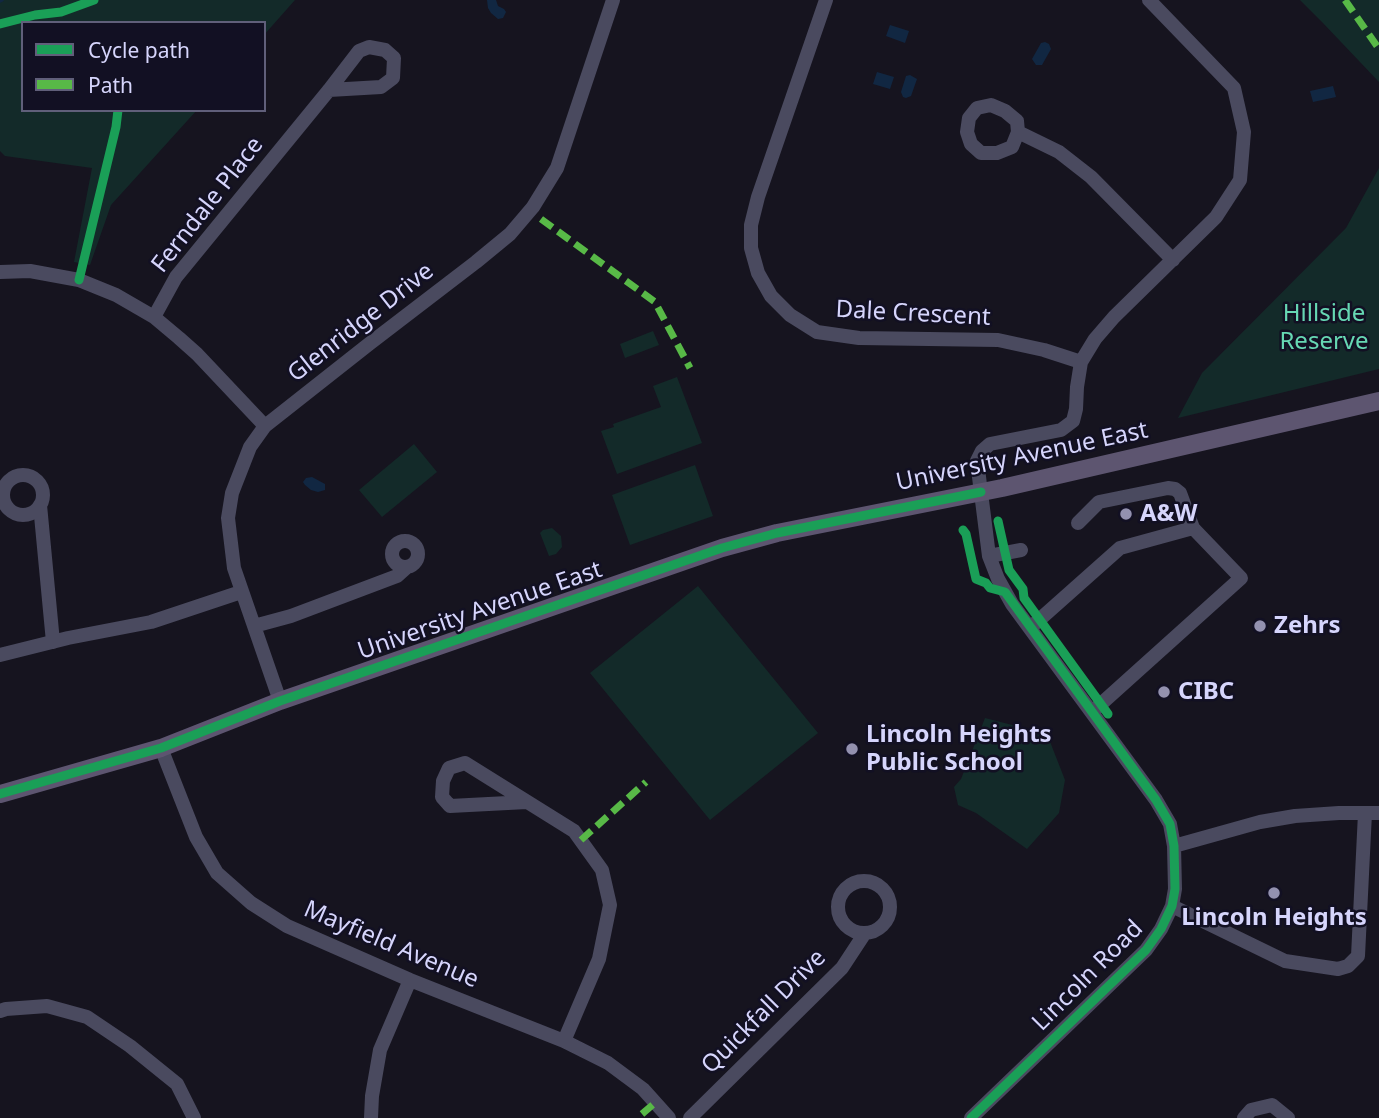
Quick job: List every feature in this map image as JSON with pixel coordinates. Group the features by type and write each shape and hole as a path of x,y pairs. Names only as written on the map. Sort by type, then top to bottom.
{"main road":[{"name":"University Avenue East","path":"0,794 161,748 280,701 722,548 777,533 981,492 1379,401"}],"street":[{"name":"Glenridge Drive","path":"280,701 234,568 228,519 232,493 250,447 265,426 476,262 510,234 533,207 557,168 614,0"},
{"name":"Dale Crescent","path":"827,0 758,197 751,225 751,248 758,273 771,296 790,315 817,332 859,338 998,340 1044,350 1081,362"},
{"path":"981,492 977,461 982,451 990,444 1061,430 1073,421 1081,362 1095,340 1114,317 1216,217 1240,180 1244,132 1234,88 1149,0"},
{"name":"Ferndale Place","path":"154,317 176,277 359,51 369,47 385,50 394,58 393,78 381,87 329,90"},
{"path":"1018,132 1059,152 1091,177 1173,260"},
{"path":"0,272 30,271 79,280 116,295 154,317 197,354 265,426"},
{"path":"1077,523 1099,502 1168,488 1175,489 1180,493 1193,528 1241,578 1092,712"},
{"name":"Lincoln Road","path":"971,1118 1146,950 1161,929 1172,906 1175,889 1174,846 1170,824 1156,800 1012,604 989,556 981,492"},
{"path":"40,505 53,642"},
{"path":"1030,628 1121,548 1193,528"},
{"path":"989,556 1021,550"},
{"path":"254,626 291,616 397,576 407,567"},
{"path":"0,654 151,622 241,592"},
{"name":"Mayfield Avenue","path":"161,748 196,837 217,873 251,903 287,926 410,980 564,1041 608,1063 643,1089 669,1118"},
{"path":"527,802 450,806 442,797 443,781 449,768 465,763 574,831 602,870 610,905 599,959 564,1041"},
{"path":"1172,906 1285,961 1338,969 1348,966 1358,956 1372,813 1295,816 1260,822 1174,846"},
{"name":"Quickfall Drive","path":"691,1118 842,968 865,933"},
{"path":"371,1118 380,1049 410,980"},
{"path":"0,1011 47,1006 87,1017 130,1046 177,1084 194,1118"},
{"path":"1244,1118 1251,1110 1272,1105 1288,1118"}],"green space":[{"path":"0,0 295,0 266,33 266,21 21,21 21,112 195,112 111,205 90,265 74,262 92,168 5,156 0,151"},
{"path":"1300,0 1379,0 1379,82 1322,22"},
{"name":"Hillside Reserve","path":"1379,168 1379,369 1178,418 1202,373 1346,228"},
{"path":"653,331 659,345 625,358 620,344"},
{"path":"677,377 702,443 617,474 601,431 661,407 653,386"},
{"path":"414,444 437,472 382,517 359,490"},
{"path":"695,465 713,516 630,545 612,495"},
{"path":"552,528 561,536 562,547 556,554 549,556 540,533"},
{"path":"698,586 818,733 710,820 590,673"},
{"path":"985,718 1047,734 1065,780 1059,813 1027,849 976,813 958,805 954,787 961,779"}],"water":[{"path":"487,0 496,0 498,6 504,9 506,12 503,18 498,19 491,13"},
{"path":"890,25 909,31 905,43 886,36"},
{"path":"1045,42 1051,49 1042,65 1036,65 1032,59 1041,43"},
{"path":"877,72 894,77 890,89 873,84"},
{"path":"906,76 917,79 911,96 906,98 901,92"},
{"path":"1333,86 1336,97 1313,102 1310,91"},
{"path":"312,477 325,484 325,490 318,492 305,485 303,482 306,478"}],"marked path":[{"path":"1345,0 1379,49"},
{"path":"541,219 655,302 690,368"},
{"path":"581,840 646,782"},
{"path":"642,1114 656,1102"}],"cycle path":[{"path":"0,24 61,12 94,0"},
{"path":"79,280 118,112"},
{"path":"0,794 161,748 280,701 722,548 777,533 981,492"},
{"path":"998,521 1009,570 1023,589 1024,598 1108,714"},
{"path":"963,530 976,579 990,588 1005,592 1156,800 1170,824 1174,846 1175,889 1172,906 1161,929 1146,950 971,1118"}],"place":[{"name":"A&W","path":"1126,514"},
{"name":"Zehrs","path":"1260,626"},
{"name":"CIBC","path":"1164,692"},
{"name":"Lincoln Heights Public School","path":"852,749"},
{"name":"Lincoln Heights","path":"1274,893"}]}
